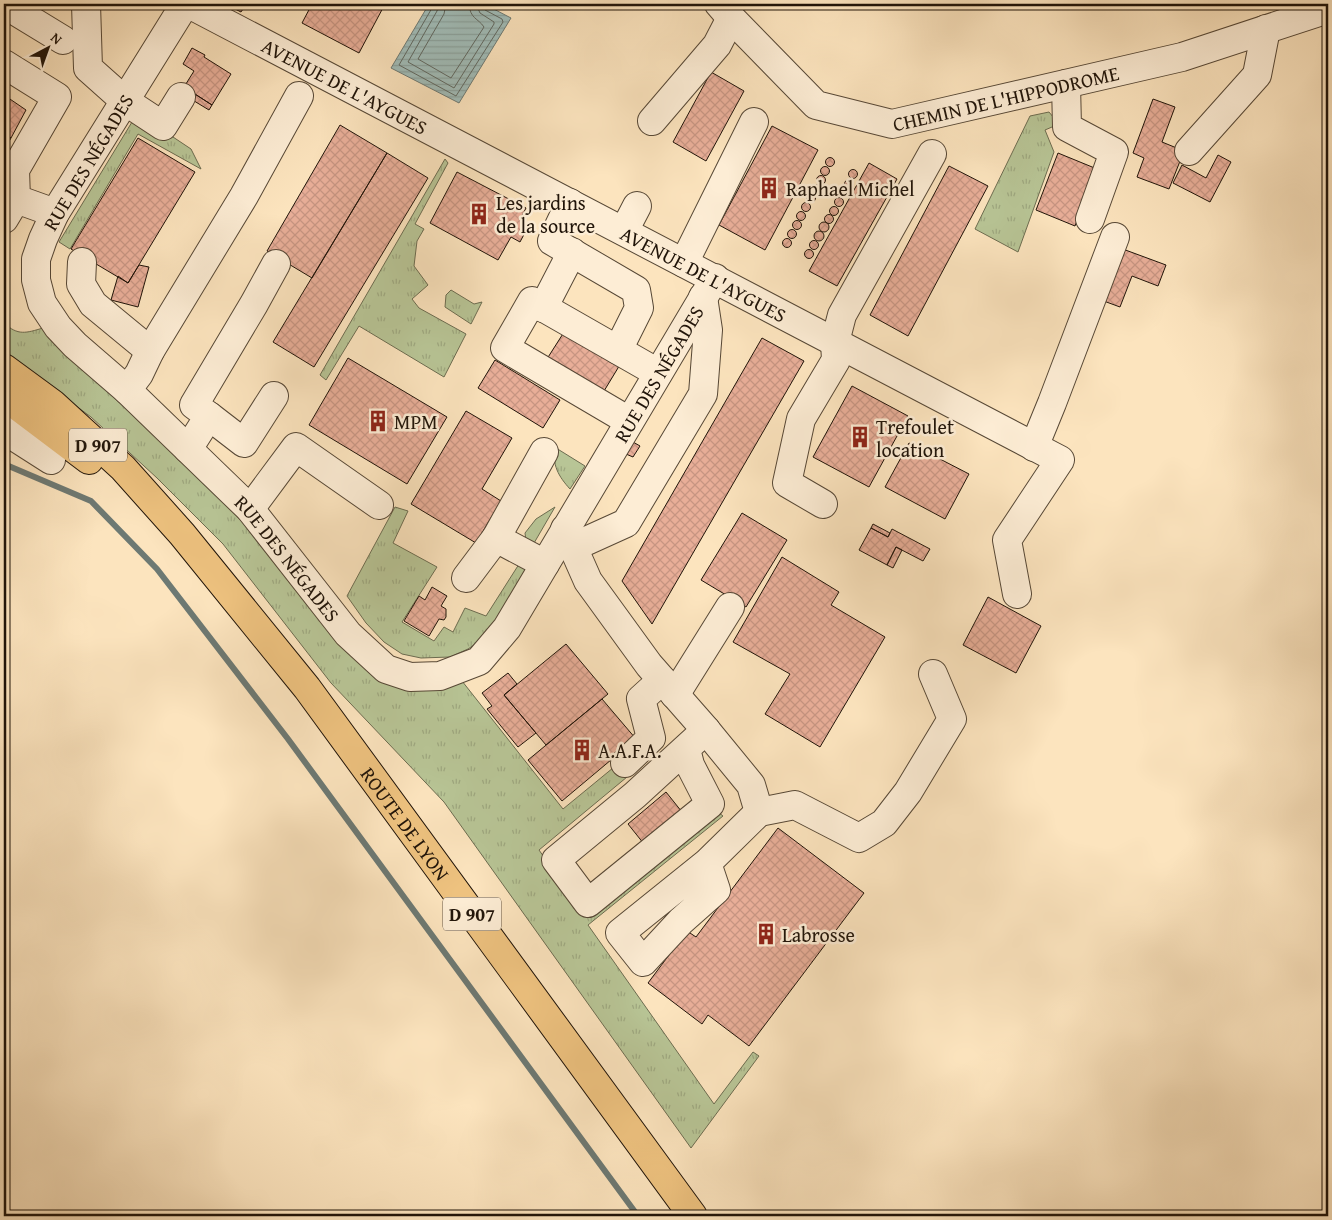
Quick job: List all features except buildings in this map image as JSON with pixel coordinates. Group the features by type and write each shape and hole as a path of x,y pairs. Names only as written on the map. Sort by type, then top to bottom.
{"main road":[{"name":"ROUTE DE LYON","path":"4,368 53,404 123,468 182,534 307,688 694,1216"},
{"name":"ROUTE DE LYON","path":"4,396 62,438 182,534"}],"street":[{"path":"4,4 63,40"},
{"path":"86,4 88,68 125,101 164,126 181,97"},
{"name":"RUE DES NÉGADES","path":"185,4 55,213 36,259 36,280 42,304 58,327 75,345 127,390 250,509 348,634 386,669 410,677 440,676 479,661 507,628 544,564 569,538 629,421 709,288"},
{"name":"AVENUE DE L'AYGUES","path":"189,4 684,262 709,288 835,342 1060,460 1007,540 1017,594"},
{"name":"CHEMIN DE L'HIPPODROME","path":"725,11 816,105 892,124 1182,57 1328,9"},
{"path":"652,121 717,45 725,11"},
{"path":"1188,151 1257,75 1266,29"},
{"path":"4,64 57,97 15,170 10,209 55,213"},
{"path":"1066,84 1067,127 1114,152 1090,219"},
{"path":"127,390 139,374 150,351 244,196 299,96"},
{"path":"684,262 754,122"},
{"path":"824,504 787,483 801,419 836,360 835,342 842,315 932,154"},
{"path":"570,203 552,241 636,290 639,308 618,350"},
{"path":"624,231 637,206"},
{"path":"1034,447 1115,237"},
{"path":"543,308 572,252"},
{"path":"82,262 81,284 93,304 150,351"},
{"path":"274,396 244,443 194,405 276,264"},
{"path":"709,288 703,394 626,523 569,538 588,581 649,665 750,784 759,812"},
{"path":"629,421 505,348 532,301 658,373"},
{"path":"188,449 209,416"},
{"path":"4,430 51,460"},
{"path":"250,509 296,447 379,505"},
{"path":"466,578 496,538 544,452"},
{"path":"496,538 544,564"},
{"path":"625,763 651,738 641,699 669,687 730,606"},
{"path":"707,863 759,812 795,805 859,838 884,823 908,792 952,719 933,674"},
{"path":"686,749 690,765 710,804 588,904 556,860 635,795 706,730"}],"green space":[{"path":"1049,112 1059,124 1045,130 1054,152 1018,252 975,229 1030,116"},
{"path":"149,121 191,149 201,169 138,134 70,249 59,242 132,122"},
{"path":"445,159 448,163 415,224 424,229 417,241 414,266 428,285 412,299 419,308 466,334 444,377 359,326 326,380 320,375"},
{"path":"451,290 474,304 482,302 471,324 445,307 446,295"},
{"path":"4,323 18,332 43,328 224,499 353,654 462,681 563,809 619,763 627,777 539,850 586,917 718,812 723,816 588,925 714,1104 753,1052 759,1056 691,1148 444,802 331,683 223,544 157,478 91,417 4,353"},
{"path":"556,448 585,466 570,489 562,480 555,465"},
{"path":"395,507 408,511 393,543 437,567 402,622 434,641 444,627 453,632 465,608 486,616 521,561 527,569 484,638 468,649 450,657 421,658 402,654 384,642 366,623 347,596"},
{"path":"555,507 530,550 525,533 536,519"}],"water":[{"path":"429,4 484,4 511,18 459,103 391,68"}],"waterway":[{"path":"4,464 91,501 157,569 288,739 638,1216"}],"place":[{"name":"Raphael Michel","path":"769,188"},
{"name":"Les jardins de la source","path":"479,214"},
{"name":"MPM","path":"378,421"},
{"name":"Trefoulet location","path":"860,437"},
{"name":"A.A.F.A.","path":"582,750"},
{"name":"Labrosse","path":"766,934"}]}
